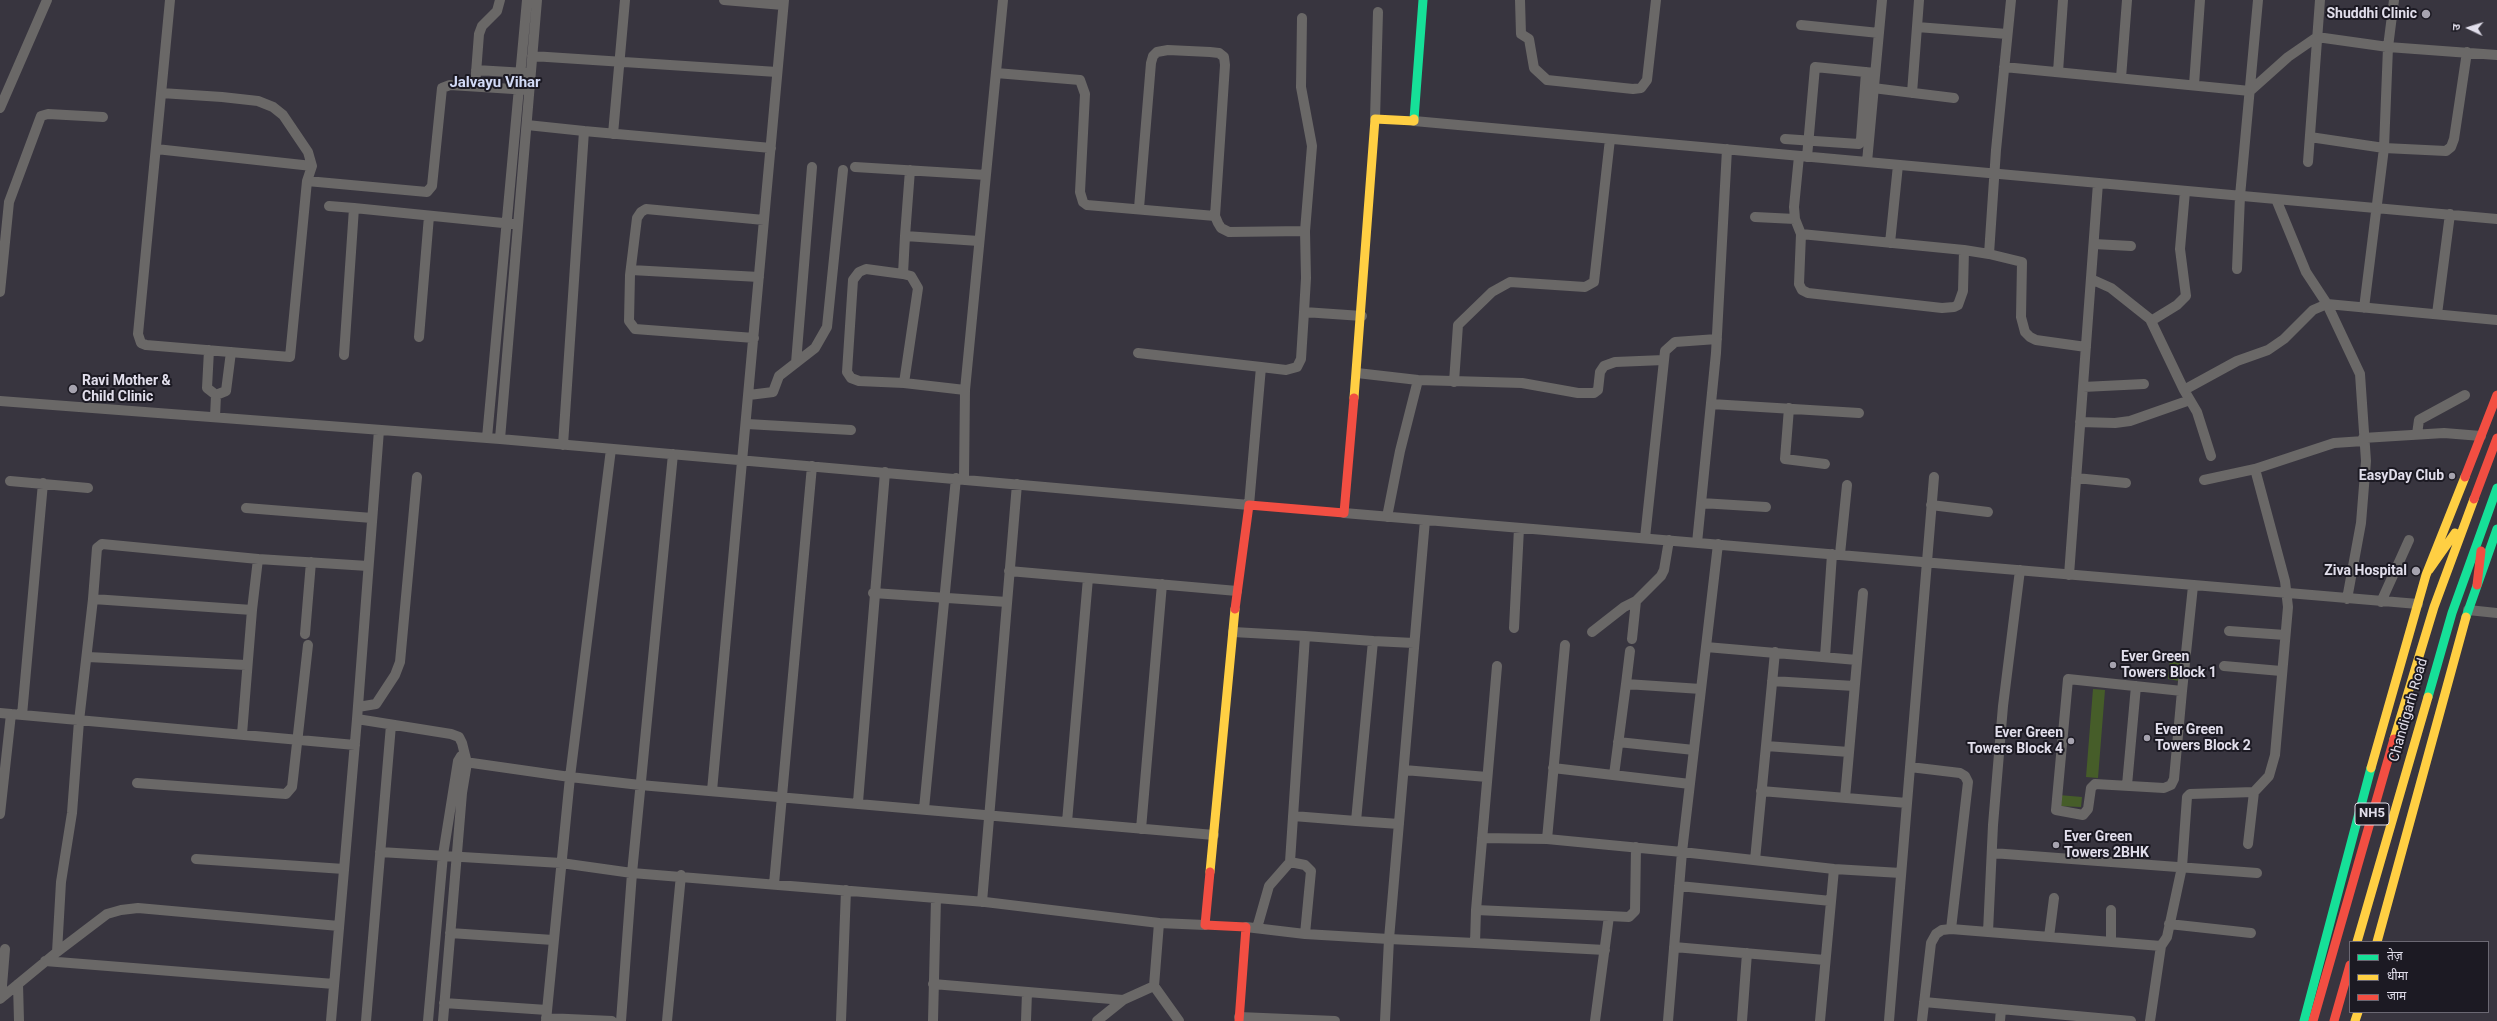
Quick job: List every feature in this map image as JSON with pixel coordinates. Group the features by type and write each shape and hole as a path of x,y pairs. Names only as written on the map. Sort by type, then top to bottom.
{"main road":[{"path":"1239,1019 1246,927 1205,925 1237,591 1249,505 1344,513 1362,316 1375,119 1414,121 1423,0"},
{"path":"2304,1021 2390,695 2418,604 2429,570 2497,395"},
{"name":"NH5","path":"2313,1021 2411,678 2434,607 2497,438"},
{"name":"Chandigarh Road","path":"2357,941 2452,613 2489,516 2497,488"},
{"path":"2429,570 2469,513"},
{"path":"2477,585 2489,516"},
{"path":"2377,941 2468,610 2497,529"},
{"path":"2334,1021 2349,968"}],"street":[{"path":"0,108 47,0"},
{"path":"161,93 222,97 258,102 273,107 283,115 308,152 312,166 307,181 292,354 287,357 146,345 139,340 161,93 170,0"},
{"path":"475,86 482,26 496,11 500,0"},
{"path":"487,438 507,224 526,73 527,0"},
{"path":"526,73 532,56 537,0"},
{"path":"613,134 625,0"},
{"path":"712,791 744,460 783,2 724,0"},
{"path":"924,809 944,599 960,479 965,390 1003,0"},
{"path":"1520,0 1521,34 1529,39 1534,68 1547,80 1633,89 1641,88 1647,80 1649,74 1656,0"},
{"path":"1785,139 1859,144 1861,139 1870,73 1879,33 1882,0"},
{"path":"1912,93 1919,0"},
{"path":"1989,254 1994,173 2011,0"},
{"path":"2058,72 2063,0"},
{"path":"2121,78 2127,0"},
{"path":"2194,85 2200,0"},
{"path":"2237,269 2240,196 2258,0"},
{"path":"2308,162 2320,0"},
{"path":"2364,308 2384,148 2388,47 2394,0"},
{"path":"1375,119 1378,12"},
{"path":"1138,353 1286,370 1298,367 1301,359 1304,312 1306,278 1305,231 1312,146 1301,87 1302,18"},
{"path":"1801,25 1879,33"},
{"path":"1917,27 2007,34"},
{"path":"2004,67 2250,90 2288,57 2317,37 2388,47 2497,55"},
{"path":"1139,208 1150,63 1153,56 1157,52 1168,50 1218,53 1224,57 1225,65 1215,216 1221,228 1229,232 1305,231"},
{"path":"2310,137 2384,148 2446,151 2451,147 2458,117 2467,52"},
{"path":"532,56 777,72"},
{"path":"1870,73 1815,67 1809,141 1803,156 1794,207 1795,219 1801,234 1799,284 1802,290 1815,294 1942,308 1954,307 1961,301 1964,250"},
{"path":"476,70 526,73"},
{"path":"996,73 1080,80 1085,94 1080,192 1083,202 1095,206 1139,208 1215,216"},
{"path":"1867,162 1873,88 1870,73"},
{"path":"307,181 427,192 432,186 442,88 450,85 524,89"},
{"path":"1873,88 1954,98"},
{"path":"500,440 528,125 524,89"},
{"path":"0,292 9,202 41,116 48,114 103,117"},
{"path":"1414,121 2497,219"},
{"path":"528,125 771,148"},
{"path":"562,445 584,131"},
{"path":"1454,382 1458,324 1492,292 1510,282 1585,287 1594,282 1610,139"},
{"path":"156,149 312,166"},
{"path":"1697,542 1717,339 1727,149"},
{"path":"1890,243 1898,165"},
{"path":"796,363 812,167"},
{"path":"855,167 986,175"},
{"path":"749,395 771,394 776,388 779,376 815,348 827,327 843,170"},
{"path":"903,274 910,170"},
{"path":"2069,575 2098,183"},
{"path":"2151,321 2177,304 2186,296 2180,249 2185,190"},
{"path":"2276,199 2306,272 2327,304 2360,374 2363,439 2366,461 2360,523 2347,599"},
{"path":"329,206 518,224"},
{"path":"344,355 354,208"},
{"path":"754,338 635,329 629,321 631,270 637,218 646,209 764,220"},
{"path":"2437,314 2450,214"},
{"path":"419,337 429,216"},
{"path":"1755,217 1795,219"},
{"path":"1801,234 1964,250 2019,259 2022,262 2021,317 2025,332 2036,340 2086,347"},
{"path":"905,236 980,241"},
{"path":"2094,244 2131,246"},
{"path":"904,383 918,288 911,276 866,269 859,272 853,280 847,372 851,378 858,381 904,383 965,390"},
{"path":"631,270 759,277"},
{"path":"2091,279 2111,288 2151,321 2196,412 2210,456"},
{"path":"2184,390 2237,361 2268,350 2284,339 2313,310 2327,304 2497,320"},
{"path":"1304,312 1362,316"},
{"path":"1645,538 1665,351 1675,342 1717,339"},
{"path":"210,350 207,388 216,395"},
{"path":"216,395 226,391 231,352"},
{"path":"1357,373 1418,380 1454,382 1522,382 1578,393 1594,393 1598,390 1600,372 1604,366 1615,362 1664,360"},
{"path":"0,401 487,438 1249,505 1261,367"},
{"path":"1387,517 1400,451 1418,380"},
{"path":"2083,387 2144,384"},
{"path":"215,417 216,395"},
{"path":"2417,434 2419,420 2465,395"},
{"path":"2080,422 2115,423 2130,421 2190,400"},
{"path":"1711,404 1859,413"},
{"path":"1789,408 1785,459 1825,464"},
{"path":"747,424 851,430"},
{"path":"331,1021 355,745 379,430"},
{"path":"2204,480 2255,469 2334,443 2417,434 2444,433 2480,436"},
{"path":"547,1016 553,940 570,777 611,449"},
{"path":"621,1021 640,784 673,454"},
{"path":"774,884 784,797 812,466"},
{"path":"2248,844 2254,792 2269,776 2275,755 2287,594 2255,469"},
{"path":"858,802 873,593 885,472"},
{"path":"358,707 376,704 395,675 400,662 417,477"},
{"path":"1889,1021 1934,477"},
{"path":"2076,478 2126,483"},
{"path":"10,481 88,488"},
{"path":"22,715 43,483"},
{"path":"982,902 1017,484"},
{"path":"1825,657 1836,554 1847,485"},
{"path":"1701,503 1766,507"},
{"path":"1931,505 1988,512"},
{"path":"246,508 372,518"},
{"path":"1344,513 2418,604"},
{"path":"1386,1021 1389,939 1425,520"},
{"path":"1514,628 1519,528"},
{"path":"1592,632 1624,607 1636,601 1664,570 1669,540"},
{"path":"2381,602 2409,540"},
{"path":"56,952 61,882 72,813 79,721 94,599 97,548 102,544 258,559 368,566"},
{"path":"1668,1021 1682,852 1718,544"},
{"path":"242,734 246,665 258,559"},
{"path":"305,634 311,562"},
{"path":"1988,932 1992,853 2003,706 2020,570"},
{"path":"1009,571 1237,591"},
{"path":"1067,822 1088,578"},
{"path":"1141,829 1162,584"},
{"path":"2182,691 2068,680 2056,810 2059,812 2083,815 2087,811 2092,788 2095,784 2164,788 2171,785 2174,779 2193,586"},
{"path":"873,593 944,599 1007,602"},
{"path":"1845,798 1863,593"},
{"path":"94,599 252,610"},
{"path":"1632,639 1636,601"},
{"path":"2468,610 2497,613"},
{"path":"2229,631 2285,635"},
{"path":"1233,632 1414,643"},
{"path":"1257,928 1267,890 1290,862 1305,636"},
{"path":"1356,821 1373,641"},
{"path":"137,783 286,794 292,787 299,739 308,645"},
{"path":"1547,839 1565,645"},
{"path":"1706,647 1857,660"},
{"path":"1614,775 1630,651"},
{"path":"1755,860 1775,652"},
{"path":"88,657 246,665"},
{"path":"1474,943 1497,666"},
{"path":"2224,666 2282,671"},
{"path":"1772,681 1854,686"},
{"path":"1626,684 1701,689"},
{"path":"2127,785 2136,686"},
{"path":"0,713 355,745"},
{"path":"0,814 11,714"},
{"path":"357,719 451,734 459,737 464,751 443,855 428,1021"},
{"path":"366,1021 391,725"},
{"path":"1618,742 1694,750"},
{"path":"1766,746 1849,752"},
{"path":"462,762 570,777 712,791 858,802 1214,835"},
{"path":"443,1021 457,856 462,762"},
{"path":"1910,767 1960,772 1966,776 1968,782 1951,929"},
{"path":"1553,768 1690,784"},
{"path":"1404,770 1487,777"},
{"path":"1761,791 1907,804"},
{"path":"2150,1021 2161,946 2167,937 2182,867 2187,796 2190,794 2254,792"},
{"path":"1293,816 1399,824"},
{"path":"1482,838 1547,839 1636,847 1834,869 1901,873"},
{"path":"1476,910 1629,917 1635,911 1636,847"},
{"path":"380,852 561,864 632,873 982,902 1159,923 1205,925"},
{"path":"1992,853 2257,873"},
{"path":"196,858 344,869"},
{"path":"1290,862 1305,865 1311,871 1305,934"},
{"path":"1820,1021 1834,869"},
{"path":"667,1021 681,876"},
{"path":"1679,886 1831,901"},
{"path":"841,1021 846,890"},
{"path":"933,1021 936,898"},
{"path":"2049,937 2054,898"},
{"path":"1,998 56,952 107,914 138,908 339,926"},
{"path":"2111,910 2111,942"},
{"path":"1595,1021 1609,916"},
{"path":"1159,923 1154,986 1179,1021"},
{"path":"2169,924 2251,933"},
{"path":"1246,927 1305,934 1605,950"},
{"path":"1922,1021 1931,943 1936,934 1942,930 1951,929 2161,946"},
{"path":"450,933 553,940"},
{"path":"1674,946 1825,960"},
{"path":"1,998 5,949"},
{"path":"1742,1021 1747,953"},
{"path":"45,961 334,984"},
{"path":"18,984 20,1021"},
{"path":"933,984 1123,1000"},
{"path":"1097,1021 1123,1000 1154,986"},
{"path":"1026,1021 1027,992"},
{"path":"1924,1002 2131,1021"},
{"path":"444,1003 547,1016 612,1021"},
{"path":"2000,1021 2001,1009"},
{"path":"1239,1019 1335,1021"}],"green space":[{"path":"2170,659 2181,660 2179,681 2168,679"},
{"path":"2093,689 2105,690 2098,778 2086,777"},
{"path":"2059,795 2082,797 2081,807 2058,806"}],"traffic: fast":[{"path":"1414,119 1423,0"},
{"path":"2428,697 2452,613 2497,488"},
{"path":"2466,617 2497,529"},
{"path":"2304,1021 2371,768"}],"traffic: slow":[{"path":"1354,398 1375,119 1414,121 1414,119"},
{"path":"2371,768 2426,575 2465,477"},
{"path":"2394,739 2434,607 2474,499"},
{"path":"2429,570 2455,533"},
{"path":"1210,872 1235,609"},
{"path":"2377,941 2466,617"},
{"path":"2357,941 2428,697"},
{"path":"2355,1021 2358,1013"}],"traffic: jam":[{"path":"2465,477 2497,395"},
{"path":"1235,609 1249,505 1344,513 1354,398"},
{"path":"2474,499 2497,438"},
{"path":"2477,585 2481,551"},
{"path":"2313,1021 2394,739"},
{"path":"1210,872 1205,925 1246,927 1239,1021"},
{"path":"2334,1021 2349,968"}],"place":[{"name":"Shuddhi Clinic","path":"2426,14"},
{"name":"Ravi Mother & Child Clinic","path":"73,389"},
{"name":"EasyDay Club","path":"2452,476"},
{"name":"Ziva Hospital","path":"2416,571"},
{"name":"Ever Green Towers Block 1","path":"2113,665"},
{"name":"Ever Green Towers Block 2","path":"2147,738"},
{"name":"Ever Green Towers Block 4","path":"2071,741"},
{"name":"Ever Green Towers 2BHK","path":"2056,845"}],"district":[{"name":"Jalvayu Vihar","path":"495,83"}]}
